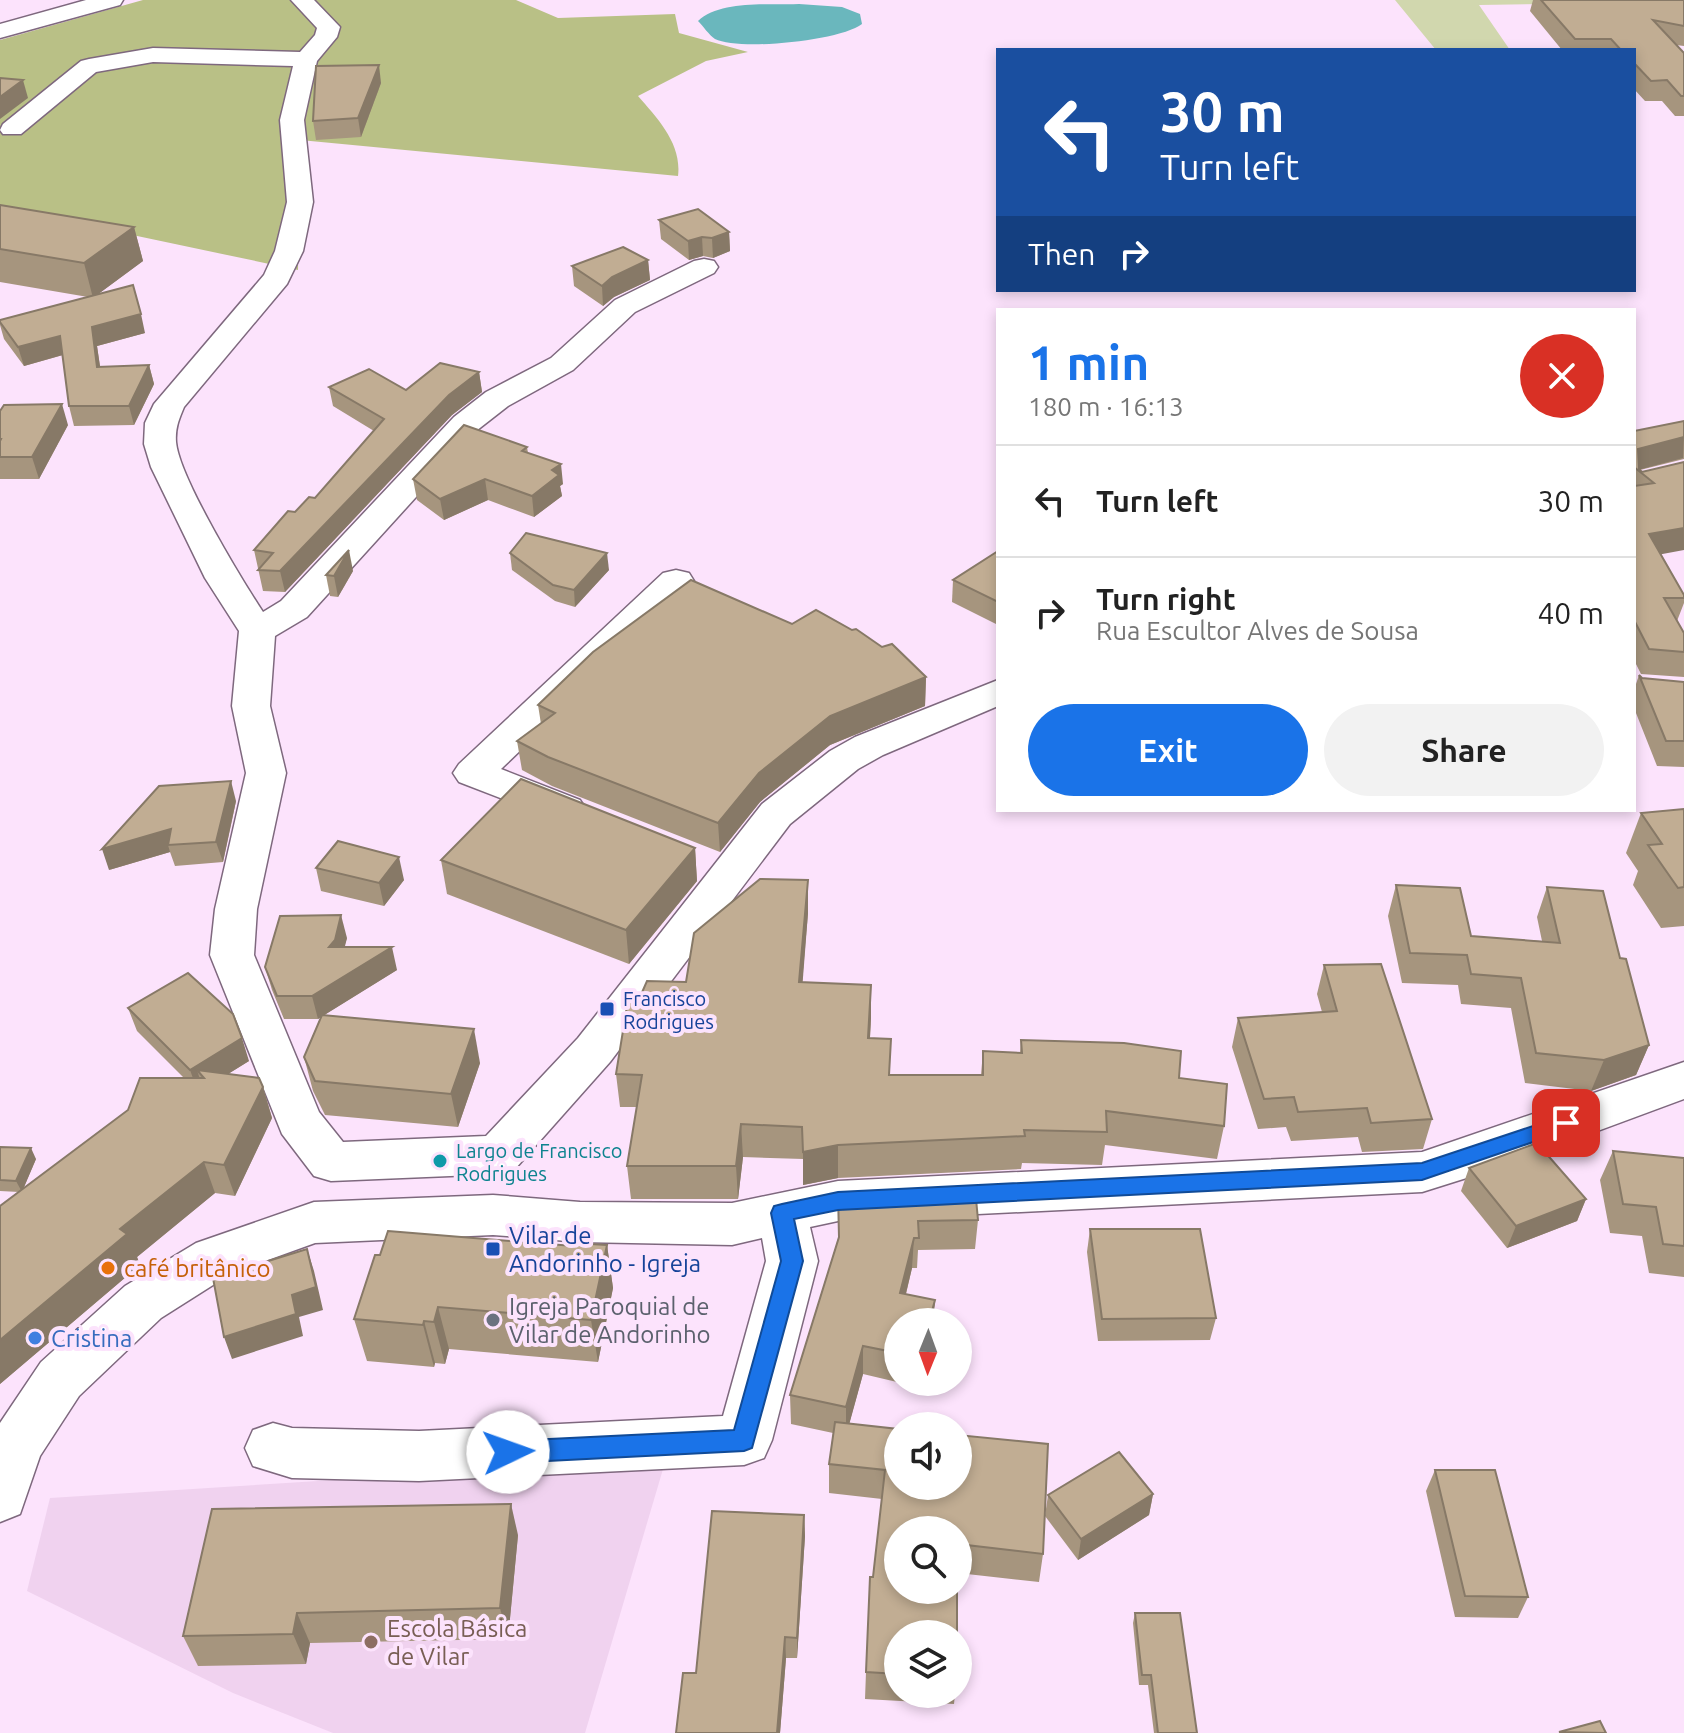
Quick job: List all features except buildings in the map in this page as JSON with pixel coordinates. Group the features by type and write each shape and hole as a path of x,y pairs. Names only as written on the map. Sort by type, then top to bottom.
{"highway":[{"path":"0,14 55,0"},
{"path":"0,31 112,0"}],"street":[{"path":"302,0 329,27 326,37 306,59 292,120 300,202 289,251 277,278 170,404 161,423 160,444 167,467 223,578 257,631 251,706 266,773 236,909 231,936 232,955 299,1121 331,1162"},
{"path":"12,129 89,66 153,55 306,59"},
{"path":"257,631 294,609 465,424 497,399 562,364 625,306 704,267"},
{"path":"602,824 473,773 676,581"},
{"path":"493,1215 498,1155 594,1050 776,814 844,760 898,732 996,693"},
{"path":"687,858 729,875"},
{"path":"5,1462 60,1379 143,1302 214,1258 314,1223 493,1215 580,1222 732,1224 838,1201 1422,1172 1478,1155 1684,1080"},
{"path":"331,1162 498,1155"},
{"path":"314,1223 331,1162"},
{"path":"273,1448 292,1453 419,1456 744,1440 792,1261 782,1213"}],"shaded area":[{"path":"143,0 516,0 558,18 675,14 679,33 748,52 706,61 638,96 672,143 678,176 300,140 298,270 0,207 0,40"},
{"path":"1395,0 1550,0 1543,4 1479,5 1509,48 1434,48"},
{"path":"799,4 842,7 860,14 862,24 812,39 745,44 715,39 698,21 707,14 732,7"},
{"name":"Escola Básica de Vilar","path":"666,1459 585,1733 333,1733 233,1693 27,1591 50,1498"}],"place":[{"name":"Francisco Rodrigues","path":"607,1009"},
{"name":"Largo de Francisco Rodrigues","path":"440,1161"},
{"name":"Vilar de Andorinho - Igreja","path":"493,1249"},
{"name":"café britânico","path":"108,1268"},
{"name":"Igreja Paroquial de Vilar de Andorinho","path":"493,1320"},
{"name":"Cristina","path":"35,1338"},
{"name":"Escola Básica de Vilar","path":"371,1642"}],"route":[{"path":"508,1452 744,1440 792,1261 782,1213 838,1201 1422,1172 1566,1123"}]}
